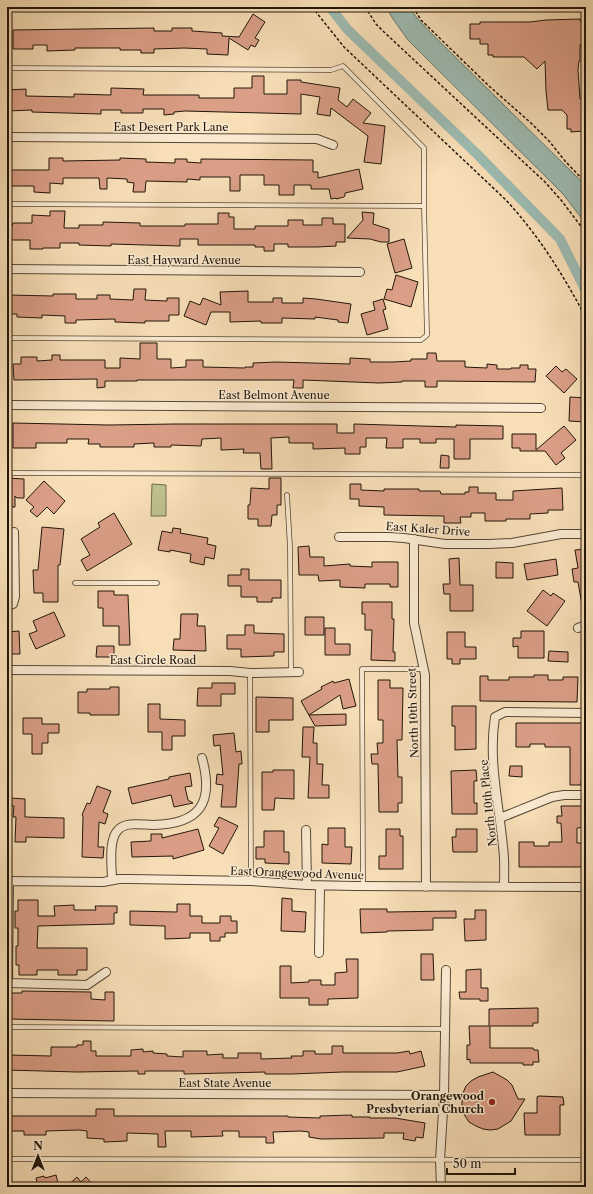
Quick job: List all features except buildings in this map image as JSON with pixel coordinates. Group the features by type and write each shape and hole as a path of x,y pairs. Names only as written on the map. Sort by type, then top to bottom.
{"street":[{"path":"7,7 202,7"},
{"name":"East Desert Park Lane","path":"7,137 317,139 333,145"},
{"name":"East Hayward Avenue","path":"7,269 360,272"},
{"name":"East Belmont Avenue","path":"7,405 541,408"},
{"path":"10,604 14,597 11,541 14,532"},
{"name":"East Kaler Drive","path":"339,537 389,537 445,544 489,544 512,543 561,534 586,534"},
{"name":"North 10th Street","path":"414,539 414,623 424,668 426,886"},
{"name":"East Circle Road","path":"7,670 230,671 250,673 295,672"},
{"name":"North 10th Place","path":"504,887 504,848 494,773 493,729 495,717 506,712 586,713"},
{"path":"112,880 111,847 114,835 118,830 123,826 131,824 167,824 186,819 197,812 206,796 207,787 206,774 202,758"},
{"path":"500,818 552,798 564,795 586,795"},
{"path":"306,830 307,885"},
{"name":"East Orangewood Avenue","path":"8,881 104,882 129,879 251,881 320,886 586,887"},
{"path":"8,881 7,983 87,985 106,972"},
{"path":"319,953 320,886"},
{"path":"441,1187 440,1160 444,1095 446,970"},
{"name":"East State Avenue","path":"7,1093 444,1095"}],"lane":[{"path":"7,68 331,70 343,66 424,148 427,335 421,340 7,338"},
{"path":"7,204 424,206"},
{"path":"7,473 586,475"},
{"path":"287,495 295,672"},
{"path":"75,583 157,583"},
{"path":"364,886 362,669 424,668"},
{"path":"250,673 251,881"},
{"path":"7,1027 445,1029"},
{"path":"7,1159 586,1160"}],"path":[{"path":"312,7 344,47 506,200 526,222 561,272 586,318"},
{"path":"365,7 376,24 384,32 545,182 586,233"},
{"path":"413,7 421,20 489,86 531,123 586,183"}],"green space":[{"path":"152,484 166,485 166,516 151,516"}],"water":[{"path":"386,7 409,7 430,32 583,183 586,187 586,224 563,194 408,40"}],"waterway":[{"path":"330,7 347,29 476,153 560,239 586,291"}],"place":[{"name":"Orangewood Presbyterian Church","path":"492,1102"}]}
